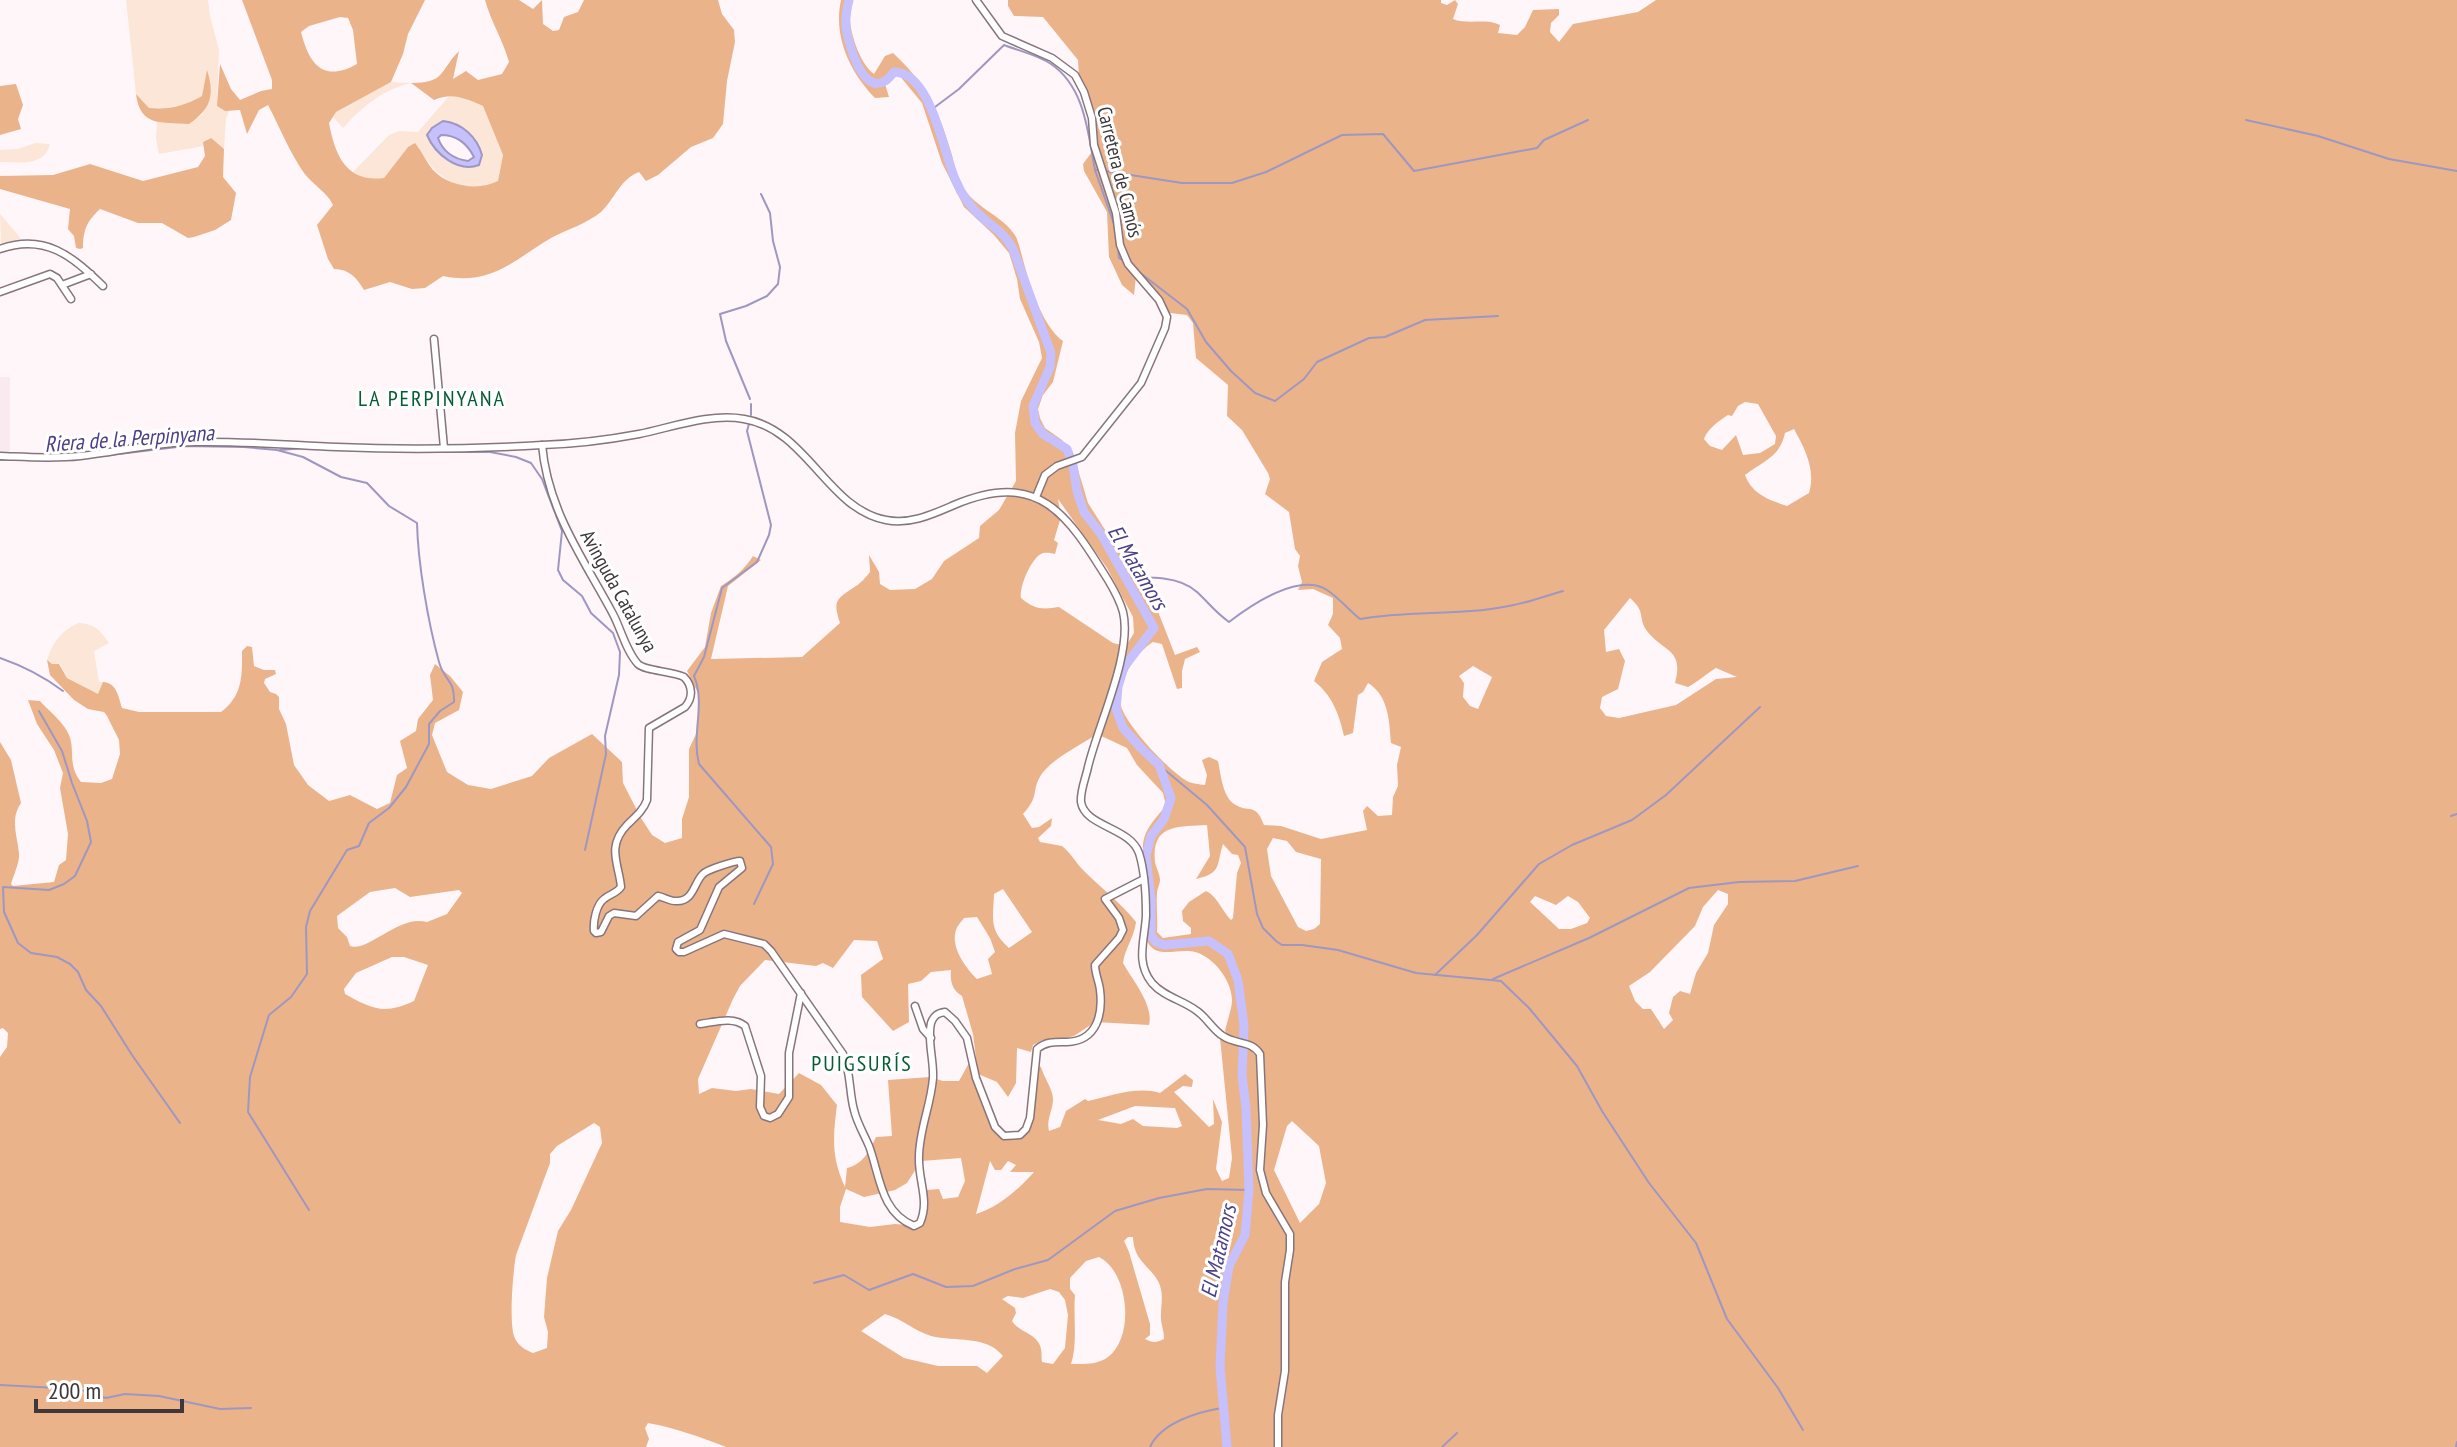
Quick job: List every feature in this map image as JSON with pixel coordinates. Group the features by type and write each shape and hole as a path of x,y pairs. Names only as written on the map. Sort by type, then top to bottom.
{"street":[{"name":"Carretera de Camós","path":"976,0 1002,36 1052,58 1075,75 1092,118 1094,145 1116,213 1120,245 1128,264 1159,300 1167,317 1141,383 1089,450 1045,475 1036,497"},
{"path":"0,249 37,243 69,256 103,286"},
{"path":"0,292 50,274 71,299"},
{"path":"62,285 91,274"},
{"path":"434,339 444,448"},
{"path":"0,456 71,457 188,442 444,448 542,445 610,438 708,419 741,418 766,425 783,435 854,505 883,520 918,519 989,493 1014,492 1036,497 1053,507 1070,524 1107,578 1122,606 1126,630 1107,711 1091,753 1081,801 1083,808 1092,817 1132,841 1138,852 1144,879 1146,921 1141,959 1148,977 1164,993 1195,1009 1222,1036 1252,1044 1260,1054 1263,1125 1260,1170 1271,1204 1290,1234 1285,1282 1285,1371 1278,1415 1278,1447"},
{"name":"Avinguda Catalunya","path":"542,445 544,472 561,519 636,662 646,669 681,675 691,687 691,698 685,707 649,728 646,804 620,835 615,862 621,887 601,902 594,931 601,932 609,916 614,913 633,917 639,915 658,896 682,900 692,893 705,872 738,860 742,868 719,887 702,927 678,942 676,949 684,952 724,934 759,942 771,951 801,993"},
{"path":"801,993 845,1059 855,1114 884,1195 899,1216 914,1226 921,1222 925,1202 919,1159 921,1132 933,1078 933,1017 943,1012 947,1014 967,1038 976,1078 997,1130 1004,1136 1020,1135 1028,1127 1030,1118 1037,1049 1045,1043 1082,1039 1099,1021 1100,992 1095,965 1123,930 1119,918 1105,899 1144,879"},
{"path":"700,1024 733,1020 745,1026 761,1076 761,1111 770,1118 778,1114 789,1097 789,1053 801,993"},
{"path":"915,1006 923,1029 931,1038"}],"shaded area":[{"path":"126,0 208,0 219,50 217,106 229,111 224,149 210,138 203,142 204,146 159,154 157,121 189,124 203,114 207,72 202,96 177,106 149,108 136,94"},
{"path":"242,0 425,0 408,34 391,82 336,112 329,123 335,146 345,165 352,171 361,176 384,178 408,147 415,143 440,176 464,186 482,186 498,181 503,155 483,106 453,96 434,100 411,83 436,78 459,51 453,79 466,71 478,80 502,74 509,62 485,0 519,0 533,9 542,0 543,24 553,31 559,30 564,17 578,12 584,0 718,0 722,14 734,30 723,124 713,138 691,147 658,175 646,181 639,172 632,175 601,212 501,269 475,277 443,276 425,288 412,289 390,282 364,290 352,275 334,269 317,225 333,205 304,173 268,105 259,110 247,134 240,110 225,111 217,106 220,64 231,89 240,100 272,89 272,80","holes":["340,17 348,18 353,30 357,64 335,72 326,71 313,61 301,32 309,26"]},
{"path":"841,0 852,0 850,20 855,42 869,70 874,74 885,56 893,53 914,75 936,110 958,178 965,190 1011,229 1016,237 1038,304 1049,326 1063,341 1053,382 1043,395 1038,409 1040,418 1045,428 1073,453 1088,503 1128,566 1137,564 1145,578 1175,655 1197,647 1200,652 1185,659 1182,688 1177,689 1162,644 1153,642 1146,647 1128,670 1121,688 1121,706 1125,714 1149,747 1187,781 1205,785 1207,775 1202,760 1209,757 1218,761 1224,790 1234,804 1255,810 1264,825 1281,826 1321,839 1367,830 1363,811 1367,806 1378,816 1392,815 1401,747 1391,743 1384,702 1375,688 1368,683 1358,695 1353,733 1344,736 1334,706 1326,692 1314,681 1322,662 1342,649 1340,638 1328,625 1333,614 1333,598 1313,589 1298,590 1302,582 1298,566 1300,556 1295,549 1289,512 1265,494 1270,479 1268,473 1242,430 1227,416 1228,385 1196,358 1193,323 1187,315 1170,313 1156,291 1136,276 1134,295 1122,285 1109,257 1107,212 1084,171 1083,164 1097,145 1092,107 1079,77 1078,60 1043,17 1014,16 1008,0 1441,0 1447,5 1455,0 1458,4 1453,19 1495,23 1500,25 1498,33 1517,35 1525,27 1533,10 1559,9 1550,32 1559,42 1573,24 1638,12 1656,0 2457,0 2457,1447 726,1447 648,1423 645,1428 649,1439 646,1447 0,1447 0,1057 7,1047 8,1033 0,1029 0,742 11,760 21,803 15,821 19,857 13,886 54,882 59,865 66,860 68,834 60,788 63,773 28,700 40,701 64,727 70,737 74,768 81,782 101,783 112,779 120,754 119,740 104,712 88,709 74,700 50,675 47,660 59,664 67,678 98,694 103,682 108,683 116,691 122,708 139,712 221,712 237,692 242,651 247,646 252,647 254,666 275,670 276,674 265,679 264,683 270,692 279,697 279,709 286,724 294,765 308,785 329,801 350,795 377,809 390,803 397,775 407,768 400,741 416,731 418,719 433,700 430,675 435,664 463,692 459,710 435,723 432,735 447,772 468,785 491,789 532,776 549,758 592,734 622,762 623,783 641,818 652,835 665,843 682,838 682,819 689,797 689,749 697,732 699,706 699,695 687,671 705,647 711,613 721,586 739,573 753,556 761,560 728,586 711,659 802,657 840,623 836,609 838,600 870,572 869,555 879,572 880,584 890,590 915,589 932,579 944,561 979,538 980,526 999,510 1016,481 1015,433 1021,401 1042,358 1039,342 1020,299 1009,253 964,207 942,163 922,103 899,75 892,76 885,84 889,97 875,98 858,77 842,40","holes":["1745,402 1758,404 1776,436 1775,444 1760,453 1743,455 1736,435 1722,450 1710,446 1704,439 1714,425 1728,415 1732,416 1738,406","1794,429 1810,468 1809,493 1787,506 1757,492 1745,475 1775,453 1785,433","1058,499 1107,568 1133,617 1134,633 1126,646 1113,643 1059,607 1038,608 1021,598 1033,561 1043,553 1055,554 1058,543 1054,540 1061,517","1630,598 1640,611 1647,631 1675,657 1675,683 1688,687 1716,668 1737,677 1716,679 1676,705 1619,718 1606,716 1600,708 1602,697 1618,689 1625,661 1619,649 1606,652 1604,630","1473,666 1492,677 1478,709 1470,706 1463,697 1464,683 1459,676","1097,734 1127,748 1137,765 1163,793 1166,806 1150,826 1144,840 1146,938 1149,945 1158,951 1189,951 1205,956 1224,976 1231,992 1232,1004 1225,1031 1232,1039 1220,1038 1232,1158 1229,1178 1222,1181 1216,1169 1222,1122 1213,1099 1214,1124 1209,1127 1174,1092 1183,1086 1192,1087 1193,1080 1185,1074 1160,1093 1133,1091 1088,1101 1085,1099 1066,1111 1060,1127 1049,1131 1053,1095 1038,1066 1032,1116 1021,1134 1012,1137 998,1136 991,1126 969,1063 959,1081 930,1077 888,1080 892,1136 876,1137 861,1160 847,1168 845,1187 834,1146 837,1105 821,1085 799,1073 779,1094 751,1089 712,1088 699,1094 698,1079 733,999 740,986 765,960 816,966 823,963 833,968 854,940 877,941 883,959 861,975 862,997 893,1031 909,1022 908,984 921,981 931,972 951,970 952,985 962,996 973,1034 978,1074 997,1082 1008,1097 1016,1083 1017,1048 1031,1052 1033,1045 1043,1040 1074,1036 1095,1022 1149,1025 1146,1001 1123,963 1136,922 1062,846 1040,842 1038,838 1051,826 1052,818 1032,828 1023,814 1032,803 1041,775","1207,825 1210,856 1196,879 1214,871 1223,844 1232,854 1238,855 1241,863 1231,920 1206,891 1189,902 1182,911 1183,921 1191,928 1191,934 1163,938 1157,932 1160,880 1155,849 1162,834 1169,830","1273,838 1287,841 1296,852 1321,859 1320,924 1306,931 1298,927 1271,876 1267,849","395,888 410,897 459,890 462,893 447,914 427,922 406,923 366,944 350,946 347,937 338,928 337,916 370,892","1003,889 1032,932 1009,948 995,930 994,894","1718,890 1728,894 1728,904 1714,925 1708,953 1696,973 1690,994 1680,991 1673,997 1669,1013 1673,1020 1664,1029 1651,1009 1643,1009 1635,1001 1629,986 1650,972 1695,926 1703,907","1535,896 1556,905 1568,896 1578,902 1590,918 1587,923 1571,929 1559,929 1530,902","977,917 995,952 988,959 992,974 977,979 957,950 956,930 964,918","392,957 404,957 428,965 414,1001 404,1005 378,1008 345,994 344,989 356,973","1135,1106 1175,1108 1182,1126 1143,1126 1133,1119 1121,1124 1098,1120","1292,1121 1319,1146 1326,1183 1319,1204 1300,1223 1274,1170 1287,1126","594,1123 600,1127 602,1143 558,1231 547,1278 544,1317 548,1332 547,1348 533,1353 522,1347 514,1336 514,1273 516,1255 550,1163 550,1154 557,1146","961,1158 965,1181 958,1197 943,1199 939,1189 926,1190 926,1211 921,1226 895,1224 870,1227 840,1222 840,1207 846,1189 864,1197 895,1190 907,1183 921,1161","990,1161 995,1170 1001,1170 1008,1161 1016,1165 1010,1172 1034,1172 1001,1202 976,1214","1128,1237 1133,1237 1139,1257 1158,1281 1161,1291 1164,1339 1154,1342 1145,1339 1150,1335 1150,1324 1124,1241","1099,1257 1117,1276 1122,1290 1125,1321 1117,1348 1108,1357 1090,1364 1071,1364 1075,1339 1075,1295 1070,1289 1070,1278 1086,1261","1050,1289 1059,1292 1065,1300 1068,1315 1065,1348 1053,1364 1042,1362 1039,1344 1012,1321 1015,1308 1002,1299 1008,1296 1023,1298","885,1314 931,1336 988,1345 1003,1356 987,1373 977,1366 938,1366 904,1358 861,1331"]},
{"path":"207,70 211,87 209,101 202,113 189,124 154,121 142,112 136,94 149,108 177,106 202,96"},
{"path":"390,82 411,83 374,100 343,128 333,117 336,112"},
{"path":"16,84 23,105 18,119 21,129 0,135 0,86"},
{"path":"450,95 483,106 503,155 498,181 473,187 451,182 432,167 418,146 408,147 384,178 364,179 353,172 389,135 399,131 418,132","holes":["441,135 457,138 474,157 468,161 454,157 438,138"]},
{"path":"443,121 468,132 482,155 479,165 455,164 441,155 427,135","holes":["441,135 460,141 474,157 468,161 450,154 438,138"]},
{"path":"211,138 224,149 223,177 236,193 231,220 215,230 194,237 188,238 162,223 138,223 100,209 87,226 83,248 80,249 76,248 74,236 68,229 70,209 0,189 0,176 53,175 90,164 143,181 198,167 205,156 203,142"},
{"path":"35,143 50,144 37,160 0,162 0,150 18,149"},
{"path":"0,214 19,236 20,239 1,244"},
{"path":"0,377 10,377 10,454 0,454"},
{"path":"78,623 96,628 109,643 94,651 99,682 103,682 98,695 67,677 60,664 47,660 58,638"}],"waterway":[{"name":"El Matamors","path":"849,0 847,33 863,74 877,84 894,72 907,75 917,85 934,115 960,190 1013,249 1051,353 1050,367 1033,406 1035,423 1043,434 1067,449 1084,512 1101,534 1154,628 1124,667 1116,709 1123,728 1159,765 1171,798 1164,819 1151,836 1146,856 1151,936 1164,945 1209,941 1228,954 1238,980 1244,1026 1242,1075 1249,1190 1245,1235 1229,1266 1223,1303 1220,1367 1227,1447"},
{"path":"931,110 959,89 1004,45 1028,53 1051,64 1071,85 1083,112 1095,170 1098,170"},
{"path":"1105,171 1182,183 1232,183 1266,172 1342,135 1383,134 1414,171 1537,148 1544,140 1588,120"},
{"path":"2246,120 2318,136 2389,159 2457,171"},
{"path":"1095,170 1114,224"},
{"path":"750,399 726,341 720,314 767,296 778,284 780,267 770,213 761,194"},
{"path":"1118,246 1119,258 1124,261"},
{"path":"1139,272 1187,309 1206,342 1231,371 1255,393 1275,401 1304,379 1317,362 1369,338 1385,337 1425,320 1498,316"},
{"path":"751,404 751,415"},
{"path":"749,424 747,431 771,525 769,535 757,562 722,588 704,657 694,676 699,697 699,764 771,847 773,864 754,904"},
{"name":"Riera de la Perpinyana","path":"0,460 69,460 185,446 277,450 303,457 341,477 367,483 389,506 417,523 431,629 441,668 453,689 454,702 440,711 429,724 429,744 406,787 389,808 369,823 359,846 347,850 310,911 306,927 307,974 291,997 269,1015 250,1077 248,1112 309,1210"},
{"path":"280,450 305,448"},
{"path":"399,452 490,452 531,463 542,479 562,531 558,570 563,580 582,596 591,613 613,633 620,652 619,675 605,736 606,754 585,850"},
{"path":"1124,578 1162,578 1181,582 1190,586 1229,622 1276,593 1303,585 1327,590 1360,619 1491,609 1563,591"},
{"path":"0,658 33,672 63,691"},
{"path":"1435,975 1477,935 1539,864 1572,845 1632,820 1666,795 1760,707"},
{"path":"39,711 62,751 87,821 91,842 75,876 64,884 49,890 3,887 4,912 18,943 31,953 57,957 78,972 86,990 101,1006 180,1123"},
{"path":"1159,765 1207,805 1245,847 1257,914 1263,928 1282,945 1338,950 1416,973 1501,981 1529,1008 1577,1066 1649,1183 1696,1243 1727,1319 1778,1388 1803,1430"},
{"path":"2451,816 2457,814"},
{"path":"1493,979 1589,938 1689,888 1739,882 1795,881 1858,866"},
{"path":"814,1283 844,1275 869,1290 913,1274 946,1287 973,1286 1048,1260 1115,1211 1159,1198 1207,1189 1249,1190"},
{"path":"0,1385 77,1389 106,1398 125,1394 159,1396 220,1409 251,1408"},
{"path":"1150,1447 1171,1425 1202,1412 1222,1408"},
{"path":"1442,1447 1457,1433"},
{"path":"2456,1447 2457,1442"}],"district":[{"name":"LA PERPINYANA","path":"432,398"},
{"name":"PUIGSURÍS","path":"862,1063"}]}
